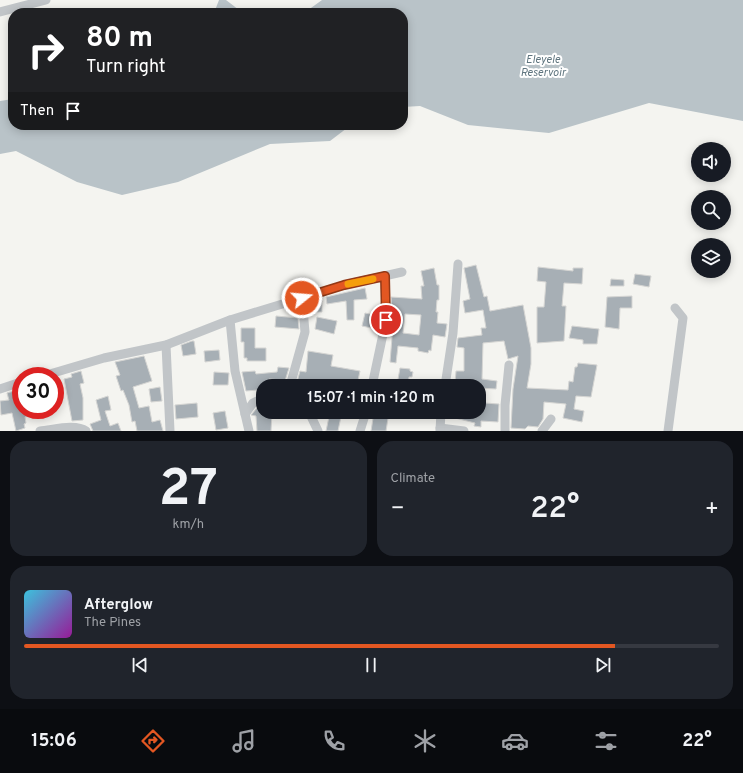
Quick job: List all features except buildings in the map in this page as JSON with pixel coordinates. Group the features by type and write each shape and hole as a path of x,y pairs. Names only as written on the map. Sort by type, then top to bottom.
{"street":[{"path":"9,8 21,3 46,0"},
{"path":"446,379 453,333 458,264"},
{"path":"64,370 104,358 166,345 230,320 344,285 402,272"},
{"path":"373,379 386,320 385,276"},
{"path":"292,379 305,332 302,298"},
{"path":"668,431 683,318 675,308"},
{"path":"230,320 235,371 249,431"},
{"path":"166,345 170,431"},
{"path":"505,431 505,405 509,365"},
{"path":"0,388 12,385"},
{"path":"245,414 253,403 256,402"},
{"path":"542,431 551,418"},
{"path":"313,419 318,431"},
{"path":"360,431 364,419"},
{"path":"441,419 440,429 464,431"},
{"path":"40,431 72,427 86,431"}],"water":[{"path":"219,0 226,0 236,8 216,8"},
{"name":"Eleyele Reservoir","path":"322,0 743,0 743,121 649,103 549,133 468,125 420,106 408,107 408,8 311,8"},
{"path":"8,100 8,130 344,130 330,141 270,144 178,182 122,195 77,182 16,151 0,154 0,101"}],"slow traffic":[{"path":"348,284 373,279"}],"route":[{"path":"302,298 344,285 385,276 386,320"}]}
